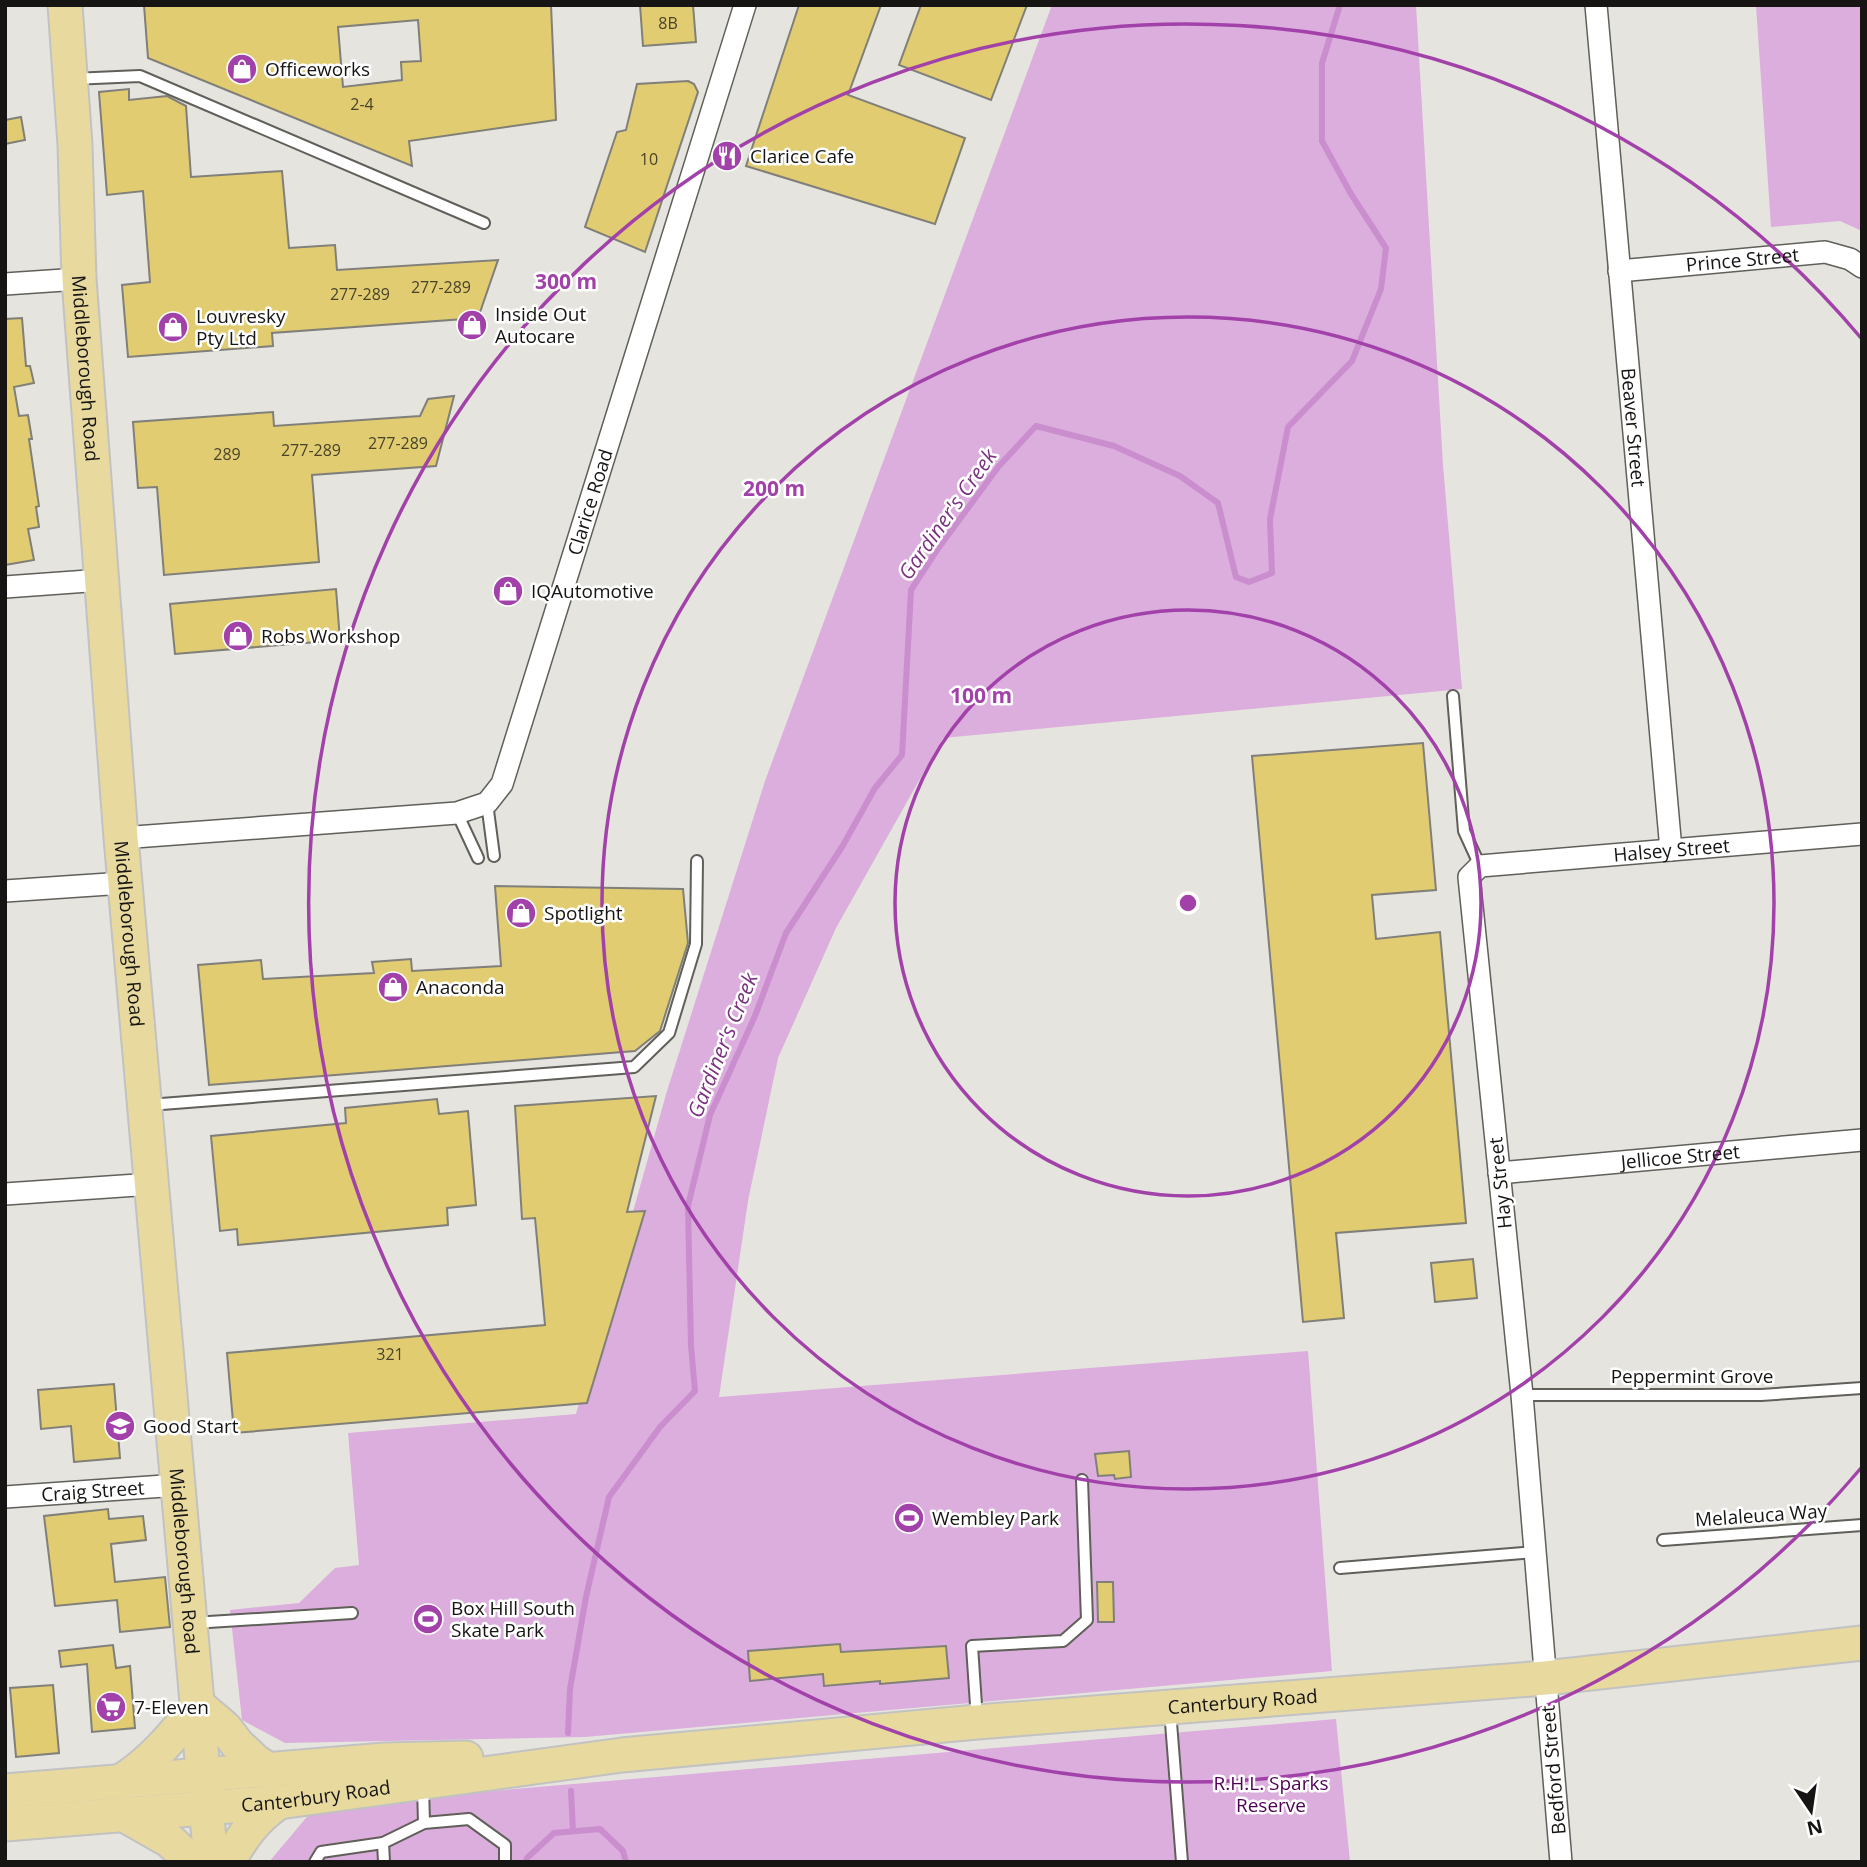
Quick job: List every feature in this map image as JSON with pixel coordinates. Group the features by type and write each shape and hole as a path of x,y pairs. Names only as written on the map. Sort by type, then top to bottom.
{"main road":[{"name":"Middleborough Road","path":"65,5 75,145 79,279 124,883 211,1862"},
{"name":"Canterbury Road","path":"5,1791 120,1783 279,1802 622,1755 977,1723 1545,1678 1862,1643"},
{"path":"120,1783 141,1769 159,1752 198,1705 225,1728 255,1761 270,1771"},
{"name":"Canterbury Road","path":"5,1824 126,1816 270,1771 385,1760 622,1755"},
{"path":"228,1862 248,1829 264,1812 279,1802"},
{"path":"126,1816 170,1841 192,1862"}],"street":[{"name":"Clarice Road","path":"486,803 502,784 745,5"},
{"name":"Beaver Street","path":"1596,5 1671,850"},
{"name":"Prince Street","path":"1619,271 1825,252 1850,259 1862,267"},
{"path":"5,284 79,279"},
{"path":"5,587 102,580"},
{"path":"121,838 457,813 486,803"},
{"name":"Halsey Street","path":"1480,866 1862,834"},
{"name":"Hay Street","path":"1480,866 1469,877 1522,1395 1545,1678"},
{"path":"5,891 124,883"},
{"name":"Jellicoe Street","path":"1499,1173 1862,1140"},
{"path":"5,1194 152,1184"},
{"name":"Craig Street","path":"5,1497 179,1485"},
{"name":"Bedford Street","path":"1545,1678 1561,1862"}],"lane":[{"path":"70,80 140,75 484,223"},
{"path":"1453,696 1464,831 1480,866"},
{"path":"486,803 494,856"},
{"path":"457,813 478,858"},
{"path":"145,1105 634,1067 669,1033 696,944 697,861"},
{"name":"Peppermint Grove","path":"1522,1395 1761,1395 1862,1388"},
{"path":"977,1723 972,1646 1063,1641 1087,1620 1082,1480"},
{"name":"Melaleuca Way","path":"1662,1540 1862,1525"},
{"path":"1340,1568 1535,1552"},
{"path":"191,1623 352,1613"},
{"path":"1169,1707 1182,1862"},
{"path":"423,1783 424,1823"},
{"path":"315,1862 321,1852 383,1843 424,1823 469,1819 505,1845 505,1862"},
{"path":"383,1843 384,1862"}],"green space":[{"path":"1052,5 1416,5 1443,465 1462,689 943,738 836,928 778,1058 748,1201 719,1397 1308,1351 1332,1671 585,1737 285,1743 242,1720 230,1610 299,1603 335,1568 359,1565 348,1433 576,1414 667,1091 765,781"},
{"path":"1756,5 1862,5 1862,231 1840,221 1771,227"},
{"name":"R.H.L. Sparks Reserve","path":"1336,1719 1350,1862 269,1862 316,1806"}],"building":[{"path":"144,5 551,5 556,120 409,141 412,166 148,58","holes":["418,20 421,61 401,62 402,80 343,87 338,27"]},
{"path":"640,5 693,5 696,42 643,46"},
{"path":"799,5 881,5 848,95 965,138 935,224 746,166"},
{"path":"921,5 1027,5 991,100 899,65"},
{"path":"688,81 694,84 698,92 645,252 585,227 617,132 626,130 637,84"},
{"path":"129,89 129,100 167,96 186,106 191,177 282,171 289,248 335,245 337,270 498,260 478,318 272,333 273,346 128,357 122,285 150,282 143,191 107,195 99,92"},
{"path":"21,117 25,140 5,144 5,120"},
{"path":"22,318 26,366 30,366 34,383 14,387 19,416 28,415 39,527 28,529 34,560 5,565 5,319"},
{"path":"454,396 436,466 312,475 319,562 164,575 157,487 138,488 133,422 273,412 274,426 420,416 428,399"},
{"path":"336,589 340,640 175,654 170,604"},
{"path":"1423,743 1436,890 1372,895 1376,939 1440,932 1466,1223 1336,1233 1344,1318 1303,1322 1252,756"},
{"path":"495,886 683,889 688,943 660,1031 635,1051 209,1085 198,965 261,960 263,979 374,973 372,962 411,959 412,971 501,966"},
{"path":"656,1096 627,1212 645,1211 587,1403 234,1433 227,1353 545,1325 535,1218 522,1219 515,1106"},
{"path":"437,1099 439,1114 468,1111 476,1205 447,1208 448,1225 238,1245 237,1229 220,1231 211,1136 346,1123 345,1108"},
{"path":"1473,1259 1477,1298 1435,1302 1431,1263"},
{"path":"114,1384 120,1458 74,1462 71,1426 41,1429 38,1390"},
{"path":"1129,1451 1131,1477 1115,1479 1114,1475 1098,1476 1095,1454"},
{"path":"108,1509 109,1519 143,1516 146,1540 111,1544 115,1582 165,1577 170,1627 120,1632 117,1600 55,1606 44,1516"},
{"path":"1097,1582 1113,1582 1114,1622 1098,1622"},
{"path":"840,1644 841,1652 946,1646 949,1678 824,1686 823,1674 750,1681 748,1651"},
{"path":"113,1645 116,1668 130,1666 135,1728 92,1732 87,1664 61,1667 59,1651"},
{"path":"53,1685 59,1753 16,1757 10,1688"}],"waterway":[{"name":"Gardiner's Creek","path":"568,1733 570,1689 586,1597 609,1497 660,1427 695,1391 691,1346 688,1206 710,1115 755,1016 786,933 842,847 875,788 902,755 911,590 999,466 1036,426 1114,446 1180,476 1218,503 1236,577 1249,582 1272,573 1270,519 1288,427 1352,361 1381,289 1386,248 1351,194 1322,141 1322,63 1340,5"},
{"name":"Gardiner's Creek","path":"571,1791 573,1831"},
{"name":"Gardiner's Creek","path":"526,1862 554,1833 600,1829 623,1851 626,1862"}],"place":[{"name":"Officeworks","path":"242,69"},
{"name":"Clarice Cafe","path":"727,156"},
{"name":"Inside Out Autocare","path":"472,325"},
{"name":"Louvresky Pty Ltd","path":"173,327"},
{"name":"IQAutomotive","path":"508,591"},
{"name":"Robs Workshop","path":"238,636"},
{"name":"Spotlight","path":"521,913"},
{"name":"Anaconda","path":"393,987"},
{"name":"Good Start","path":"120,1426"},
{"name":"Wembley Park","path":"909,1518"},
{"name":"Box Hill South Skate Park","path":"428,1619"},
{"name":"7-Eleven","path":"111,1707"}]}
